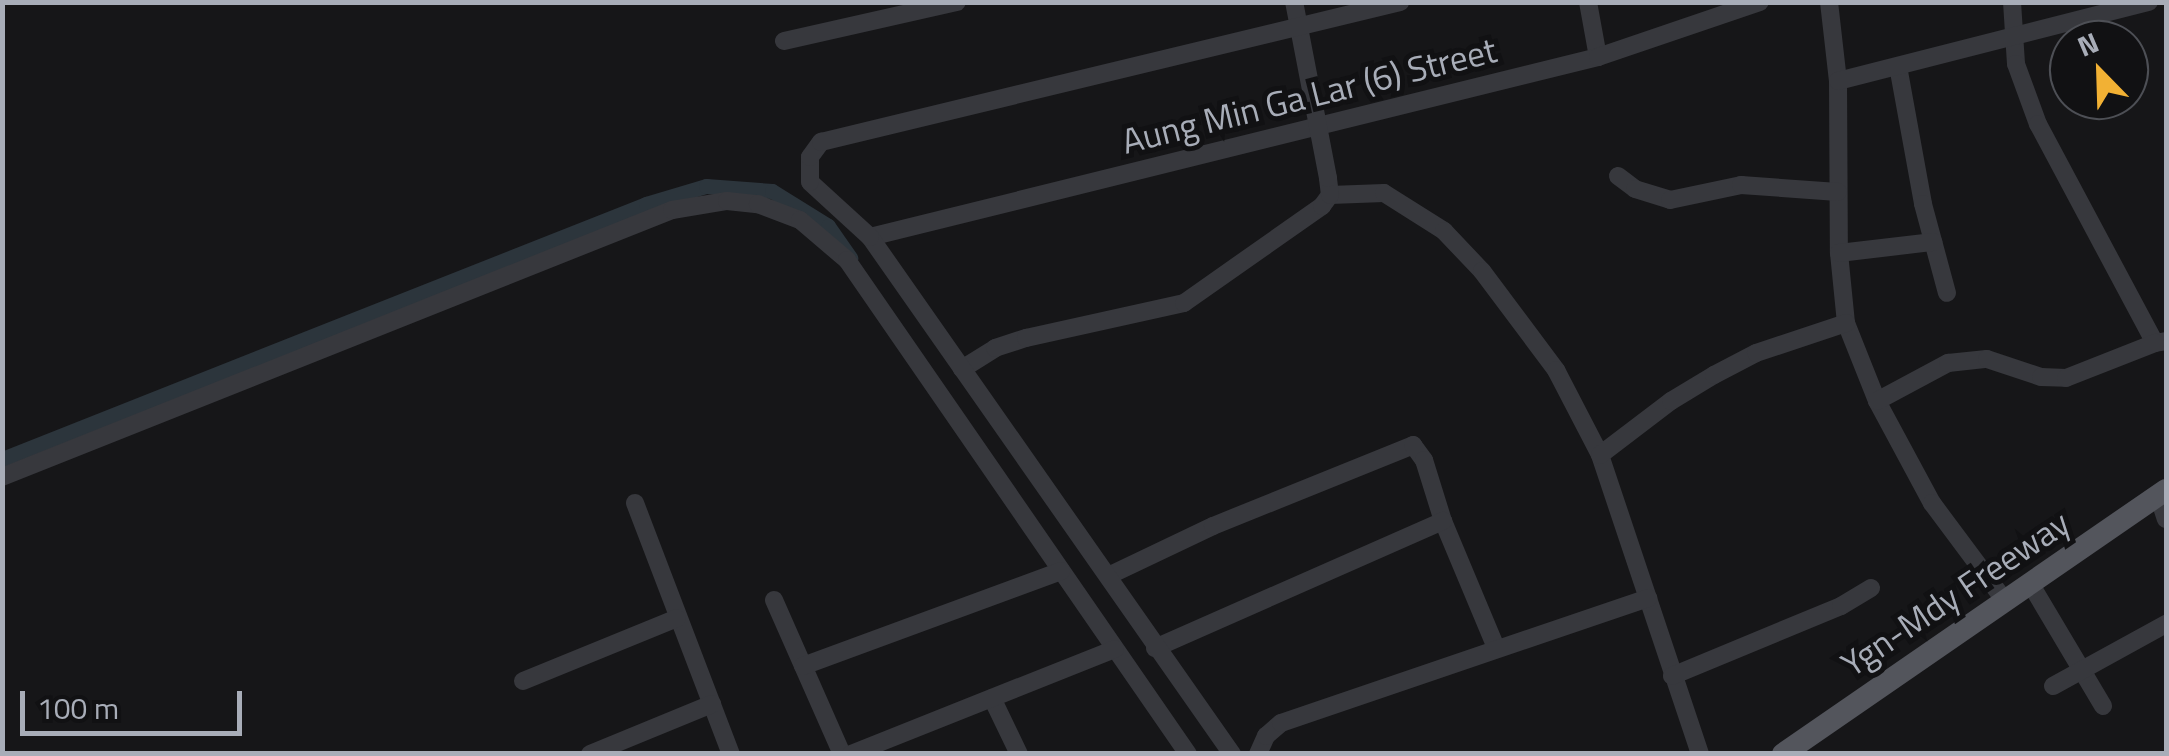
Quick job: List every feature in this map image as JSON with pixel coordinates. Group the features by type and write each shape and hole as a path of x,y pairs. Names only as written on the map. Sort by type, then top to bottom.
{"main road":[{"name":"Ygn-Mdy Freeway","path":"1783,754 2030,583 2164,502"}],"street":[{"path":"784,41 958,2"},
{"path":"1294,2 1330,195"},
{"path":"1232,754 870,237 810,182 808,169 815,146 844,136 1400,2"},
{"path":"1588,2 1598,56"},
{"name":"Aung Min Ga Lar (6) Street","path":"870,237 1598,56 1760,2"},
{"path":"1829,2 1838,81 1839,252 1846,323 1877,402 1932,503 2005,601"},
{"path":"1877,402 1948,362 1987,359 2041,377 2066,378 2161,342 2038,124 2022,87 2012,2"},
{"path":"1838,81 2149,2"},
{"path":"1898,66 1933,242 1947,292"},
{"path":"1618,176 1635,189 1670,200 1742,185 1838,192"},
{"path":"962,368 995,348 1026,338 1184,302 1310,218 1330,195 1384,193 1444,231 1524,323 1566,387 1600,455 1700,754"},
{"path":"2,477 656,216 697,204 727,201 778,209 826,238 847,260 1188,754"},
{"path":"1839,252 1933,242"},
{"path":"1600,455 1714,375 1756,353 1846,323"},
{"path":"1108,576 1213,526 1408,445 1421,452 1443,521 1496,648"},
{"path":"634,502 731,754"},
{"path":"1155,648 1443,521"},
{"path":"803,666 1062,571"},
{"path":"2030,583 2103,706"},
{"path":"1672,676 1841,606 1871,588"},
{"path":"1258,754 1266,736 1282,722 1648,598"},
{"path":"774,600 842,754"},
{"path":"523,681 677,618"},
{"path":"2053,686 2166,624"},
{"path":"851,754 1114,649"},
{"path":"992,698 1019,754"},
{"path":"590,754 712,704"}],"waterway":[{"path":"2,459 646,204 706,186 772,191 828,226 850,258"}]}
